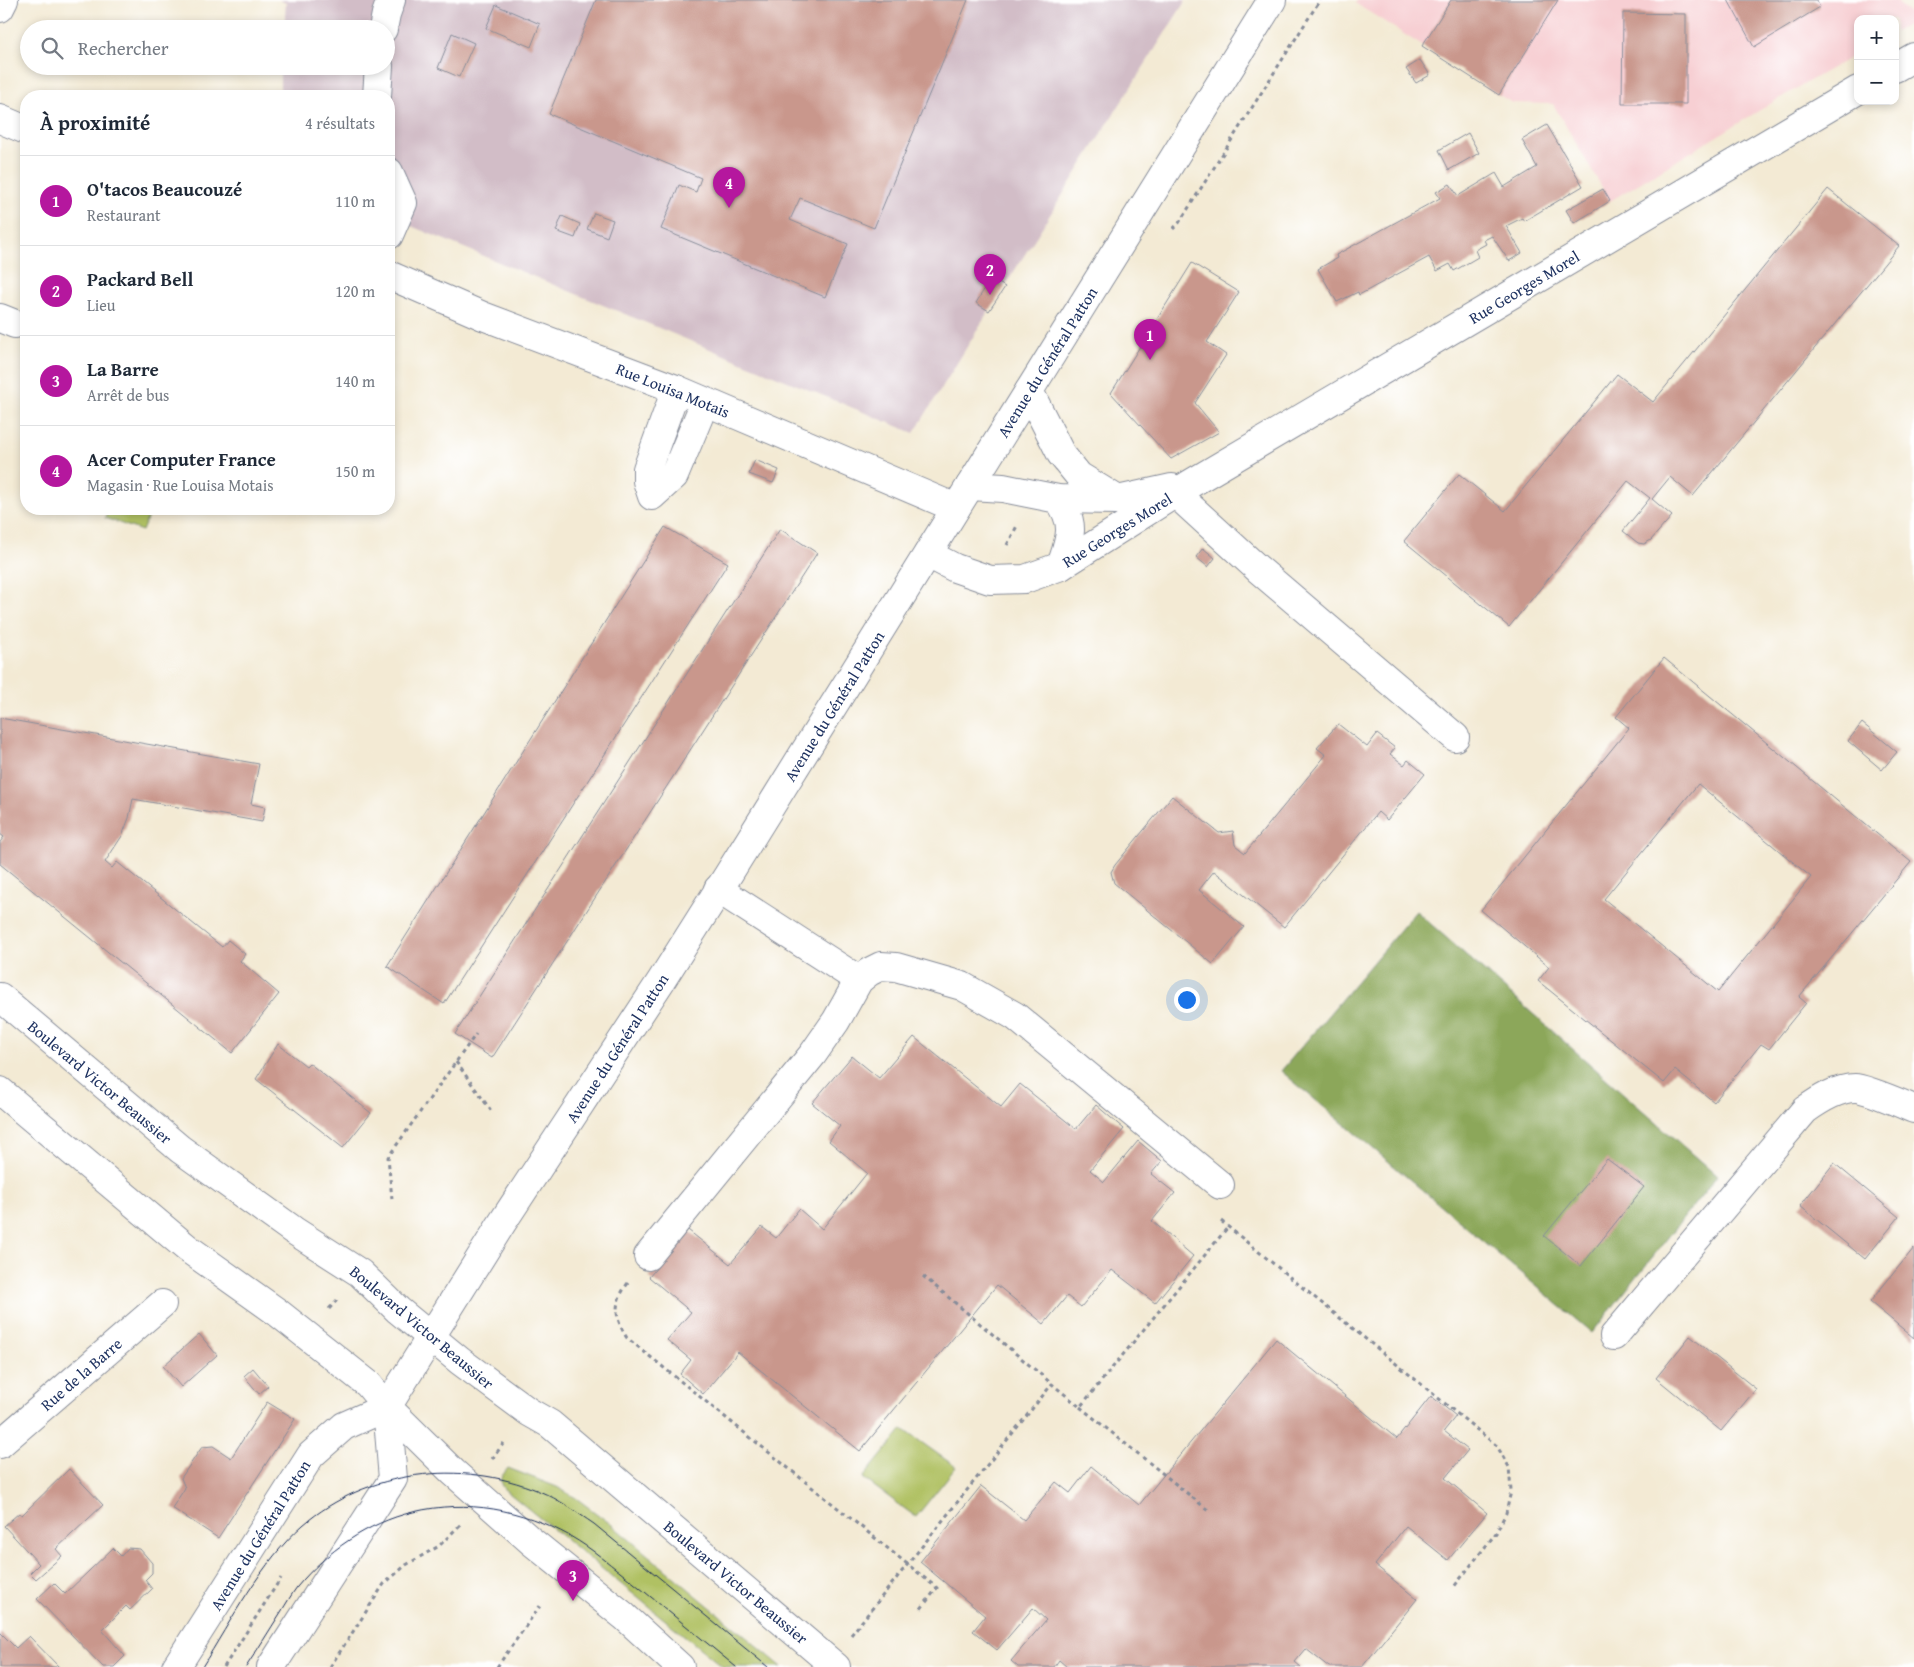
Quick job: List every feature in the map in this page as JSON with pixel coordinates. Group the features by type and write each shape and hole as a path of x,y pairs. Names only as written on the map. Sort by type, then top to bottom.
{"street":[{"path":"0,8 4,0"},
{"path":"385,20 391,0"},
{"name":"Avenue du Général Patton","path":"176,1667 311,1455 344,1426 387,1407 507,1215 661,981 1272,0"},
{"path":"1899,66 1914,57"},
{"path":"377,90 378,75"},
{"name":"Rue Georges Morel","path":"928,554 955,568 990,580 1026,579 1061,566 1183,489 1854,92"},
{"path":"0,119 20,127"},
{"path":"395,185 403,203 395,221"},
{"name":"Rue Louisa Motais","path":"395,278 483,316 705,402 963,497"},
{"path":"676,390 647,469 647,481 652,496 674,476 705,402"},
{"name":"Rue Georges Morel","path":"1029,391 1061,454 1079,476 1118,500"},
{"name":"Rue Georges Morel","path":"963,497 1004,488 1058,499 1118,500 1183,489"},
{"path":"1183,489 1258,569 1455,737"},
{"path":"1058,499 1066,509 1071,528 1061,566"},
{"path":"718,889 859,980"},
{"path":"648,1256 814,1054 836,1021 859,980 869,972 882,966 896,967 962,986 992,1001 1015,1016 1220,1185"},
{"name":"Boulevard Victor Beaussier","path":"0,997 180,1149 293,1230 360,1273 398,1310 460,1361 521,1406 550,1424 836,1667"},
{"path":"1614,1336 1805,1110 1833,1093 1855,1088 1914,1109"},
{"path":"0,1091 187,1248 308,1335 368,1384 387,1407 452,1472 531,1541 624,1616 680,1667"},
{"name":"Rue de la Barre","path":"0,1444 162,1304"},
{"path":"271,1667 393,1479 387,1407"}],"path":[{"path":"1172,230 1179,223 1320,0"},
{"path":"1002,553 1020,520"},
{"path":"392,1199 388,1157 476,1034"},
{"path":"456,1062 492,1112"},
{"path":"1080,1406 1228,1227 1497,1446 1509,1467 1511,1491 1506,1513 1496,1533 1453,1588"},
{"path":"648,1256 624,1289 616,1308 619,1325 627,1338 937,1588 920,1610"},
{"path":"923,1276 1052,1384 1208,1510"},
{"path":"849,1638 1052,1384"},
{"path":"489,1463 510,1434"},
{"path":"330,1667 384,1584 406,1565 439,1546 467,1518"},
{"path":"272,1573 286,1582"},
{"path":"224,1667 280,1578"},
{"path":"497,1667 540,1606"}],"shaded area":[{"path":"279,0 1186,0 914,433 395,219 395,90 280,90 280,75 395,75 395,20 285,20 286,3"},
{"path":"1358,0 1897,0 1900,5 1912,14 1914,21 1899,30 1899,15 1854,15 1854,55 1610,201 1553,104 1512,103 1355,3"}],"green space":[{"path":"106,515 149,515 142,531 105,518"},
{"path":"1416,911 1717,1176 1592,1333 1281,1071"},
{"path":"903,1429 956,1467 916,1517 863,1478"},
{"path":"508,1468 557,1487 576,1498 612,1525 782,1667 723,1667 504,1489 501,1481"}],"building":[{"path":"596,0 968,0 874,228 800,198 790,220 848,244 825,297 661,229 679,185 696,192 701,178 549,114"},
{"path":"1451,0 1558,0 1499,95 1422,46"},
{"path":"1728,0 1816,0 1820,7 1754,47"},
{"path":"496,5 540,24 531,47 486,28"},
{"path":"1623,13 1686,14 1686,104 1622,104"},
{"path":"452,33 474,43 459,77 438,68"},
{"path":"1420,60 1430,75 1416,83 1406,69"},
{"path":"1547,125 1583,186 1524,221 1522,218 1506,226 1522,253 1509,261 1492,236 1484,240 1486,244 1475,250 1478,257 1454,271 1450,264 1437,271 1429,257 1359,295 1358,292 1337,302 1318,269 1337,258 1336,255 1440,198 1436,192 1450,184 1458,196 1496,173 1504,187 1537,167 1522,140"},
{"path":"1468,133 1479,153 1449,170 1439,150"},
{"path":"1603,189 1610,201 1574,223 1566,210"},
{"path":"1828,189 1899,246 1693,496 1670,477 1652,499 1672,516 1651,540 1644,544 1638,543 1623,531 1650,498 1628,481 1509,627 1404,541 1459,474 1505,511 1617,374 1653,402"},
{"path":"594,213 613,220 607,237 587,229"},
{"path":"562,216 580,224 575,238 556,231"},
{"path":"1192,263 1239,292 1207,342 1226,355 1195,403 1219,432 1171,459 1111,393"},
{"path":"991,278 1005,287 989,311 976,303"},
{"path":"755,460 779,470 773,483 749,474"},
{"path":"665,527 728,563 444,1004 387,966"},
{"path":"780,529 817,553 492,1058 455,1034"},
{"path":"1203,548 1215,558 1208,567 1196,557"},
{"path":"1664,658 1911,862 1799,997 1806,1003 1769,1049 1761,1044 1714,1102 1675,1070 1664,1083 1538,981 1549,967 1481,910 1629,728 1616,717","holes":["1698,784 1811,877 1718,992 1604,899"]},
{"path":"0,718 259,764 251,804 265,807 262,822 133,799 129,818 122,836 105,862 112,868 117,862 222,947 228,940 245,954 240,961 279,994 232,1053 0,864 0,842 4,837 0,834"},
{"path":"1862,723 1897,752 1882,770 1848,741"},
{"path":"1338,724 1367,747 1377,734 1395,748 1390,754 1404,765 1408,760 1425,774 1387,820 1378,812 1284,927 1214,871 1199,890 1244,927 1213,964 1114,883 1111,872 1115,865 1172,796 1219,833 1233,831 1235,845 1245,853 1326,755 1317,748"},
{"path":"914,1037 1001,1107 1020,1084 1076,1129 1096,1105 1124,1129 1090,1170 1104,1182 1138,1141 1162,1161 1151,1174 1175,1193 1152,1221 1193,1256 1155,1303 1112,1270 1081,1307 1067,1296 1044,1324 997,1285 860,1451 738,1352 703,1394 680,1374 691,1360 667,1340 691,1312 649,1277 688,1230 730,1264 762,1227 776,1238 799,1209 822,1229 867,1173 829,1141 840,1126 812,1103 852,1056 879,1078"},
{"path":"278,1044 306,1066 309,1063 371,1113 343,1148 256,1079"},
{"path":"1607,1159 1644,1187 1581,1266 1544,1236"},
{"path":"1834,1163 1899,1217 1865,1259 1800,1206"},
{"path":"1914,1248 1914,1338 1870,1302"},
{"path":"199,1334 217,1355 181,1387 163,1366"},
{"path":"1690,1336 1756,1389 1721,1431 1656,1378"},
{"path":"1276,1339 1397,1439 1431,1396 1456,1416 1444,1431 1468,1450 1445,1478 1487,1513 1448,1560 1406,1526 1375,1565 1417,1599 1362,1667 1329,1667 1306,1649 1295,1662 1301,1667 1067,1667 1059,1660 1054,1667 1018,1667 1011,1661 1046,1620 1033,1608 997,1650 973,1631 985,1616 920,1562 981,1486 1024,1520 1056,1482 1070,1493 1091,1466 1139,1505"},
{"path":"253,1368 268,1386 259,1394 244,1376"},
{"path":"267,1402 295,1419 218,1538 172,1508 185,1488 181,1478 202,1447 213,1446 231,1458"},
{"path":"69,1469 103,1505 56,1549 62,1556 36,1579 30,1573 39,1564 4,1526 19,1513 22,1515"},
{"path":"113,1548 121,1556 128,1548 140,1549 152,1563 152,1573 145,1580 152,1589 130,1610 126,1606 102,1630 125,1656 114,1667 103,1667 37,1599 54,1583 65,1594"},
{"path":"0,1632 16,1648 29,1636 59,1667 0,1667"}],"tram line":[{"path":"202,1667 261,1574 274,1556 303,1525 328,1506 356,1492 385,1482 416,1475 447,1473 478,1475 509,1481 539,1491 560,1502 594,1524 768,1667"},
{"path":"246,1667 297,1587 335,1550 364,1531 396,1517 433,1508 453,1506 493,1509 513,1513 532,1519 570,1536 595,1552 736,1667"}],"place":[{"name":"Acer Computer France","path":"729,208"},
{"name":"Packard Bell","path":"990,295"},
{"name":"O'tacos Beaucouzé","path":"1150,360"},
{"name":"La Barre","path":"573,1601"}]}
